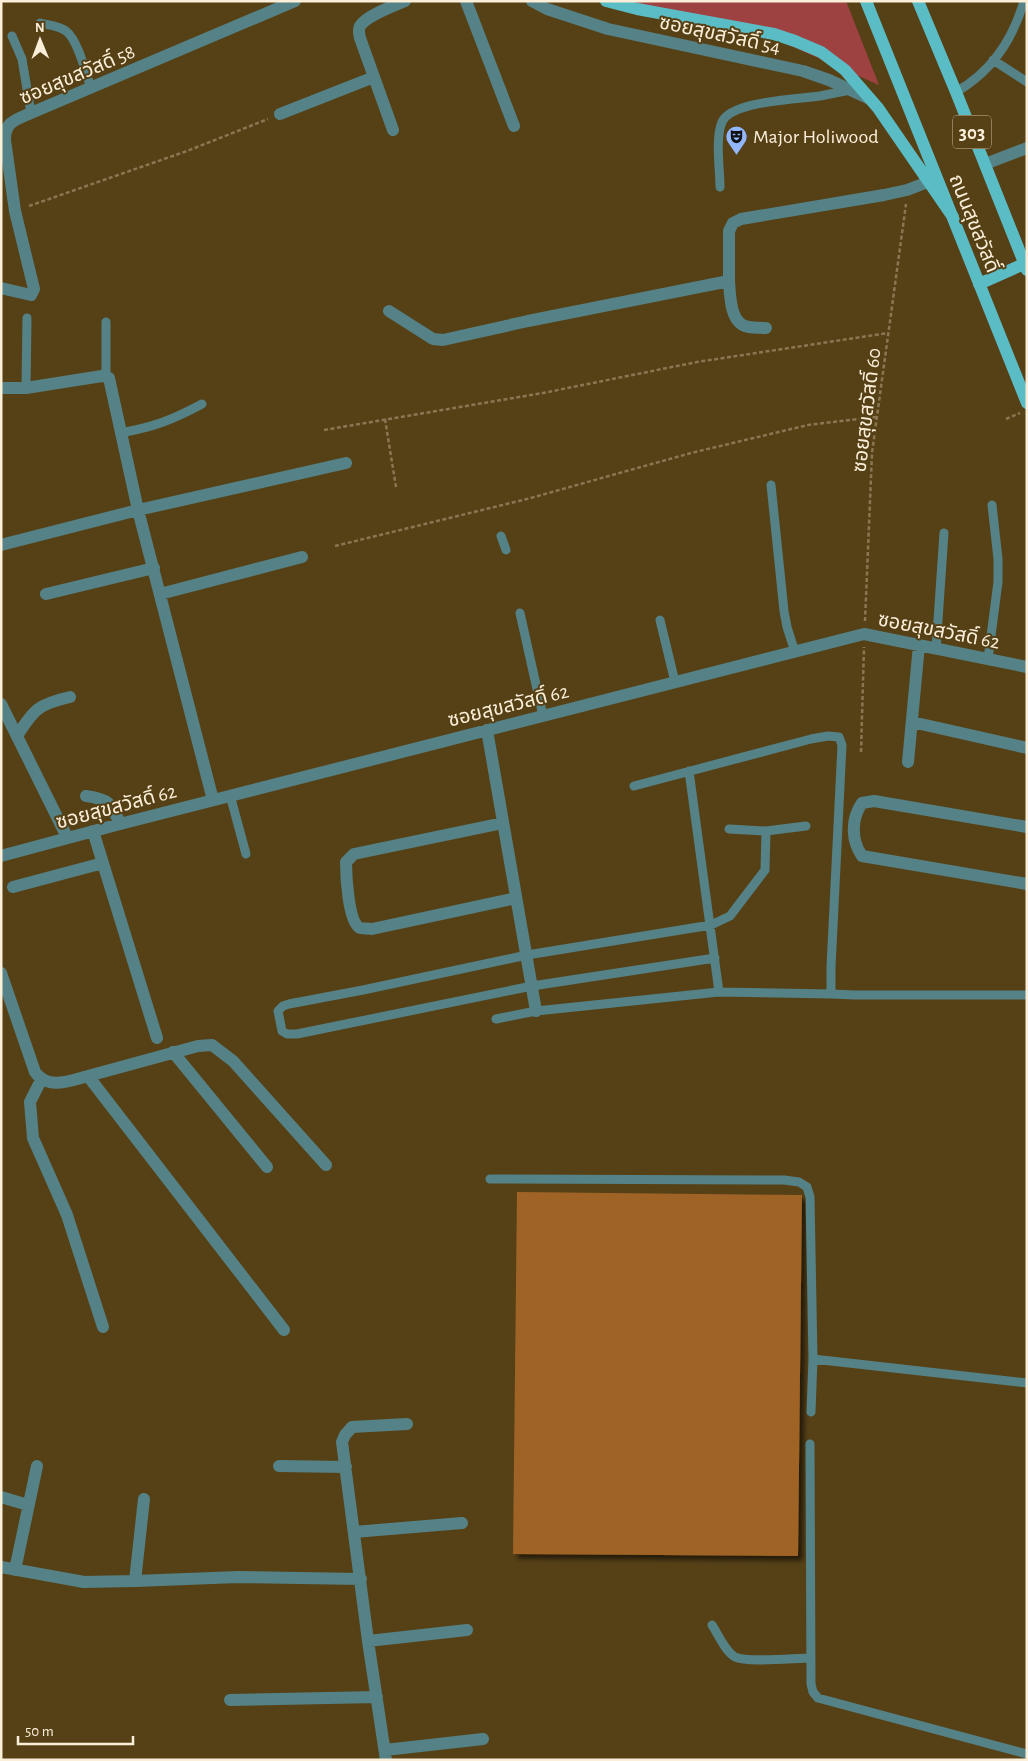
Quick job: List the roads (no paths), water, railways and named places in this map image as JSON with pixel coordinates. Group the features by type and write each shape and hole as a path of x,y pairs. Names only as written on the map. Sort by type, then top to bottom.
{"main road":[{"path":"606,1 691,20 774,34 821,52 845,70 870,98 953,217"},
{"name":"ถนนสุขสวัสดิ์","path":"866,1 1027,403"},
{"name":"ถนนสุขสวัสดิ์","path":"918,1 1026,266"},
{"path":"979,284 1026,266"}],"street":[{"name":"ซอยสุขสวัสดิ์ 58","path":"1,288 26,295 30,295 34,290 15,211 5,140 5,131 8,125 31,113 295,1"},
{"path":"393,130 360,38 360,26 370,17 404,1"},
{"path":"466,1 514,126"},
{"name":"ซอยสุขสวัสดิ์ 54","path":"532,1 547,9 608,29 803,71 870,98"},
{"path":"280,114 374,77"},
{"path":"985,164 1027,148"},
{"path":"766,328 746,327 741,324 730,305 729,231 733,223 741,219 907,190 928,182"},
{"path":"389,311 433,339 444,340 537,319 729,281"},
{"path":"1,388 26,388 106,376 110,381 138,510 213,800"},
{"path":"1,545 138,510 346,463"},
{"path":"160,594 302,557"},
{"path":"46,594 154,568"},
{"name":"ซอยสุขสวัสดิ์ 62","path":"1,856 230,795 864,634 1027,667"},
{"path":"908,762 919,646"},
{"path":"17,736 28,718 37,708 70,697"},
{"path":"1,704 67,837"},
{"path":"912,722 1027,748"},
{"path":"487,730 536,1011"},
{"path":"86,796 100,798 112,806 120,824"},
{"path":"1027,827 874,801 862,803 856,812 854,820 856,848 862,856 1027,884"},
{"path":"503,823 354,854 346,862 353,921 360,928 372,929 516,898"},
{"path":"92,831 157,1038"},
{"path":"13,887 103,863"},
{"path":"1,973 35,1072 41,1080 50,1083 88,1076 173,1052 212,1044 233,1061 326,1165"},
{"path":"173,1052 267,1167"},
{"path":"88,1076 284,1330"},
{"path":"41,1080 30,1102 33,1138 67,1215 103,1326"},
{"path":"407,1424 352,1427 342,1442 368,1641 386,1755 483,1738"},
{"path":"15,1570 37,1466"},
{"path":"279,1466 346,1466"},
{"path":"1,1497 28,1505"},
{"path":"135,1582 144,1499"},
{"path":"354,1532 462,1523"},
{"path":"1,1567 84,1582 135,1582 238,1577 361,1578"},
{"path":"368,1641 467,1630"},
{"path":"230,1700 377,1697"}],"lane":[{"path":"956,92 982,75 1017,24 1024,1"},
{"path":"40,23 61,28 68,32 75,44 91,88"},
{"path":"12,36 22,60 31,113"},
{"path":"993,60 1027,82"},
{"path":"720,187 719,135 722,121 728,114 741,108 764,102 819,96 850,90"},
{"path":"26,388 27,318"},
{"path":"106,322 106,376"},
{"path":"120,433 148,428 171,420 202,404"},
{"path":"771,485 784,611 795,652"},
{"path":"988,659 998,582 998,559 992,505"},
{"path":"936,649 944,533"},
{"path":"501,536 506,550"},
{"path":"520,613 543,716"},
{"path":"660,620 675,682"},
{"path":"634,786 811,739 828,736 839,738 842,745 831,994"},
{"path":"689,771 719,992"},
{"path":"230,795 246,854"},
{"path":"729,829 766,831 806,826"},
{"path":"715,958 532,986 297,1034 287,1034 282,1031 279,1019 278,1011 288,1004 364,990 527,955 710,925 730,916 765,870 766,831"},
{"path":"496,1020 536,1011 719,992 855,995 1027,995"},
{"path":"490,1179 784,1180 799,1182 808,1187 810,1197 813,1359 811,1412"},
{"path":"813,1359 1027,1383"},
{"path":"810,1444 811,1684 813,1692 818,1698 1022,1755"},
{"path":"712,1625 734,1657 745,1659 811,1658"}],"place":[{"name":"Major Holiwood","path":"737,155"}]}
